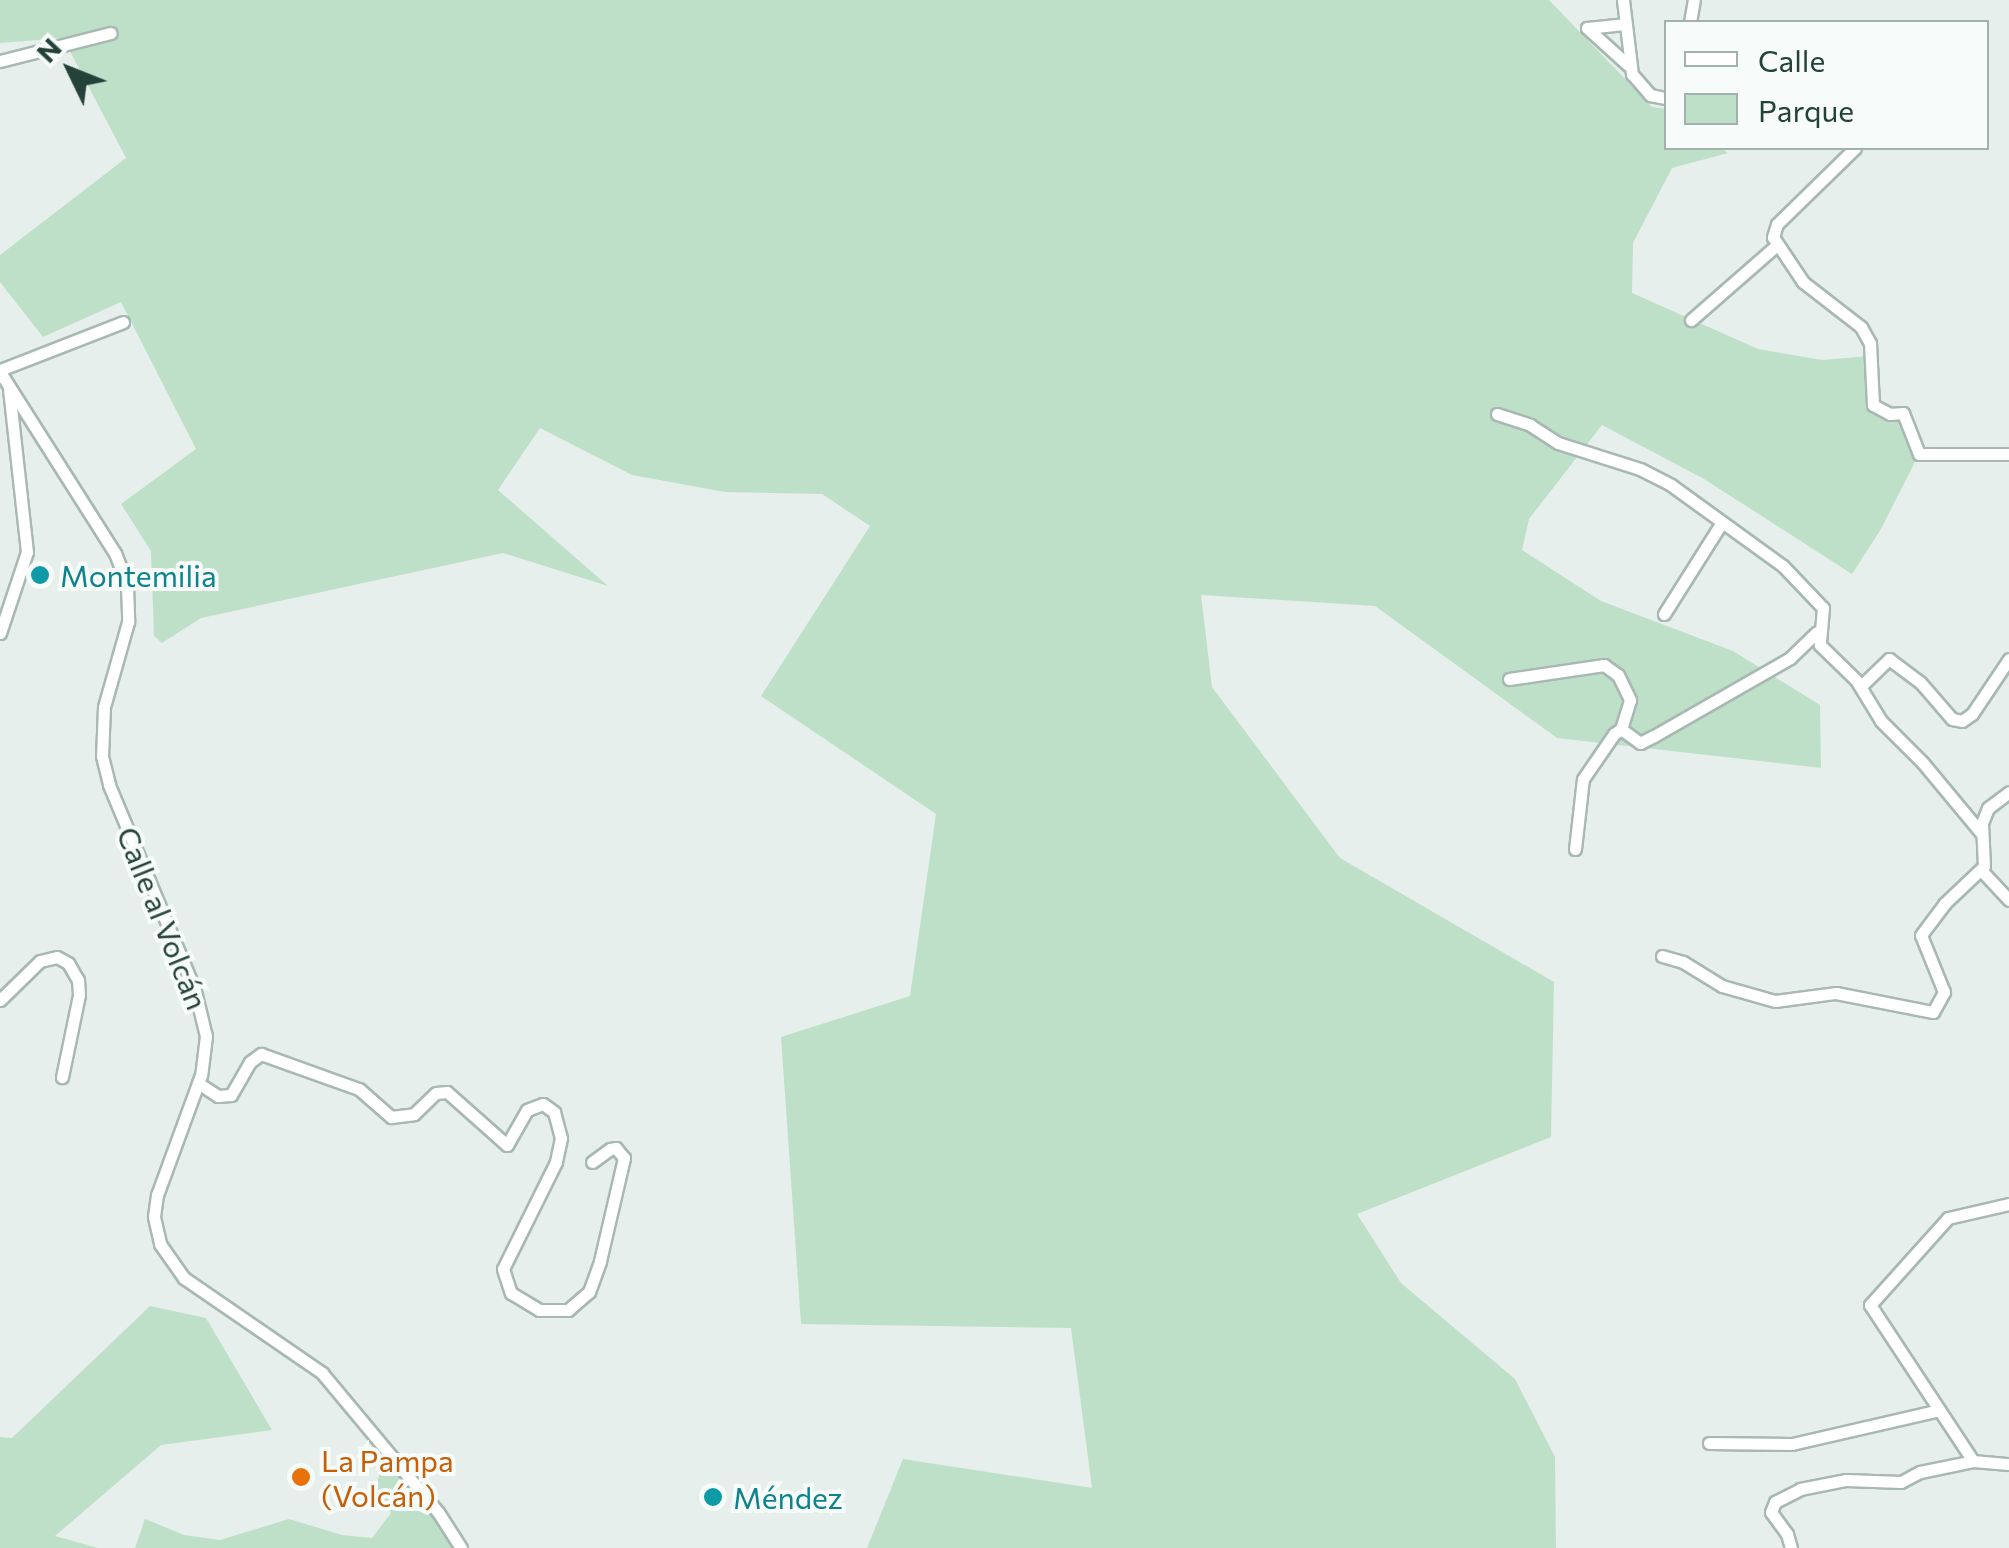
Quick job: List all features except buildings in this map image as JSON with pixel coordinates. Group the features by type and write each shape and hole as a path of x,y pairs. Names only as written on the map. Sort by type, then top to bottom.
{"street":[{"path":"1623,0 1628,65"},
{"path":"1624,24 1587,28 1628,65 1650,94 1664,98"},
{"path":"0,61 111,32"},
{"path":"1853,150 1777,224 1773,238 1803,282 1861,327 1870,343 1872,404 1890,414 1903,413 1919,454 2009,454"},
{"path":"1691,320 1778,245"},
{"path":"0,372 123,322"},
{"name":"Calle al Volcán","path":"0,372 4,390 115,553 127,585 128,622 104,707 102,756 205,1020 206,1051 198,1084 156,1202 156,1232 165,1255 201,1291 322,1373 438,1512 461,1548"},
{"path":"0,633 27,552 4,390"},
{"path":"1497,414 1530,426 1558,443 1640,469 1671,486 1808,588 1823,608 1818,632 1820,645 1861,686 1881,721 1923,762 1982,834"},
{"path":"1664,614 1721,524"},
{"path":"1621,729 1638,742 1654,736 1736,684 1790,658 1818,632"},
{"path":"1861,686 1889,658 1920,682 1952,719 1962,721 1972,714 2009,659"},
{"path":"1509,679 1604,665 1618,676 1630,700 1621,729 1591,762 1583,779 1575,849"},
{"path":"2009,792 1988,808 1982,834 1981,870 2009,900"},
{"path":"1662,956 1684,962 1722,986 1775,1001 1836,993 1934,1012 1944,992 1921,935 1944,904 1981,870"},
{"path":"0,1000 40,961 57,958 68,963 78,980 78,996 62,1078"},
{"path":"198,1084 218,1096 231,1095 250,1062 261,1054 359,1090 391,1117 414,1114 436,1092 447,1092 506,1145 527,1110 543,1104 554,1112 561,1138 556,1162 503,1269 512,1292 539,1310 568,1310 589,1292 624,1158 616,1148 592,1162"},
{"path":"1973,1461 1870,1305 1948,1218 1964,1210 2009,1204"},
{"path":"1709,1443 1792,1444 1939,1410"},
{"path":"1792,1548 1788,1534 1770,1512 1774,1502 1800,1489 1846,1480 1902,1482 1920,1472 1973,1461 2009,1464"}],"green space":[{"path":"0,0 1549,0 1652,107 1664,109 1664,150 1728,153 1672,168 1633,243 1632,293 1758,349 1822,360 1870,356 1873,404 1903,413 1919,454 1881,529 1852,574 1704,479 1602,425 1529,519 1522,550 1601,601 1733,651 1820,705 1821,768 1557,738 1375,606 1201,595 1212,687 1340,858 1554,982 1551,1137 1357,1214 1401,1283 1515,1379 1555,1457 1556,1548 867,1548 903,1459 1092,1488 1071,1328 801,1324 781,1037 910,996 936,814 761,696 870,526 822,494 725,492 632,475 540,428 498,490 608,586 503,553 201,618 162,643 154,636 151,551 121,504 196,449 121,302 43,337 0,282 0,255 126,158 63,38 0,43"},
{"path":"150,1306 206,1318 272,1430 161,1445 55,1536 98,1548 0,1548 0,1437 12,1438"},
{"path":"386,1449 461,1548 135,1548 145,1519 184,1535 220,1540 289,1519 342,1535 372,1538 391,1513 375,1491"}],"place":[{"name":"Montemilia","path":"40,575"},
{"name":"La Pampa (Volcán)","path":"301,1477"},
{"name":"Méndez","path":"713,1497"}]}
